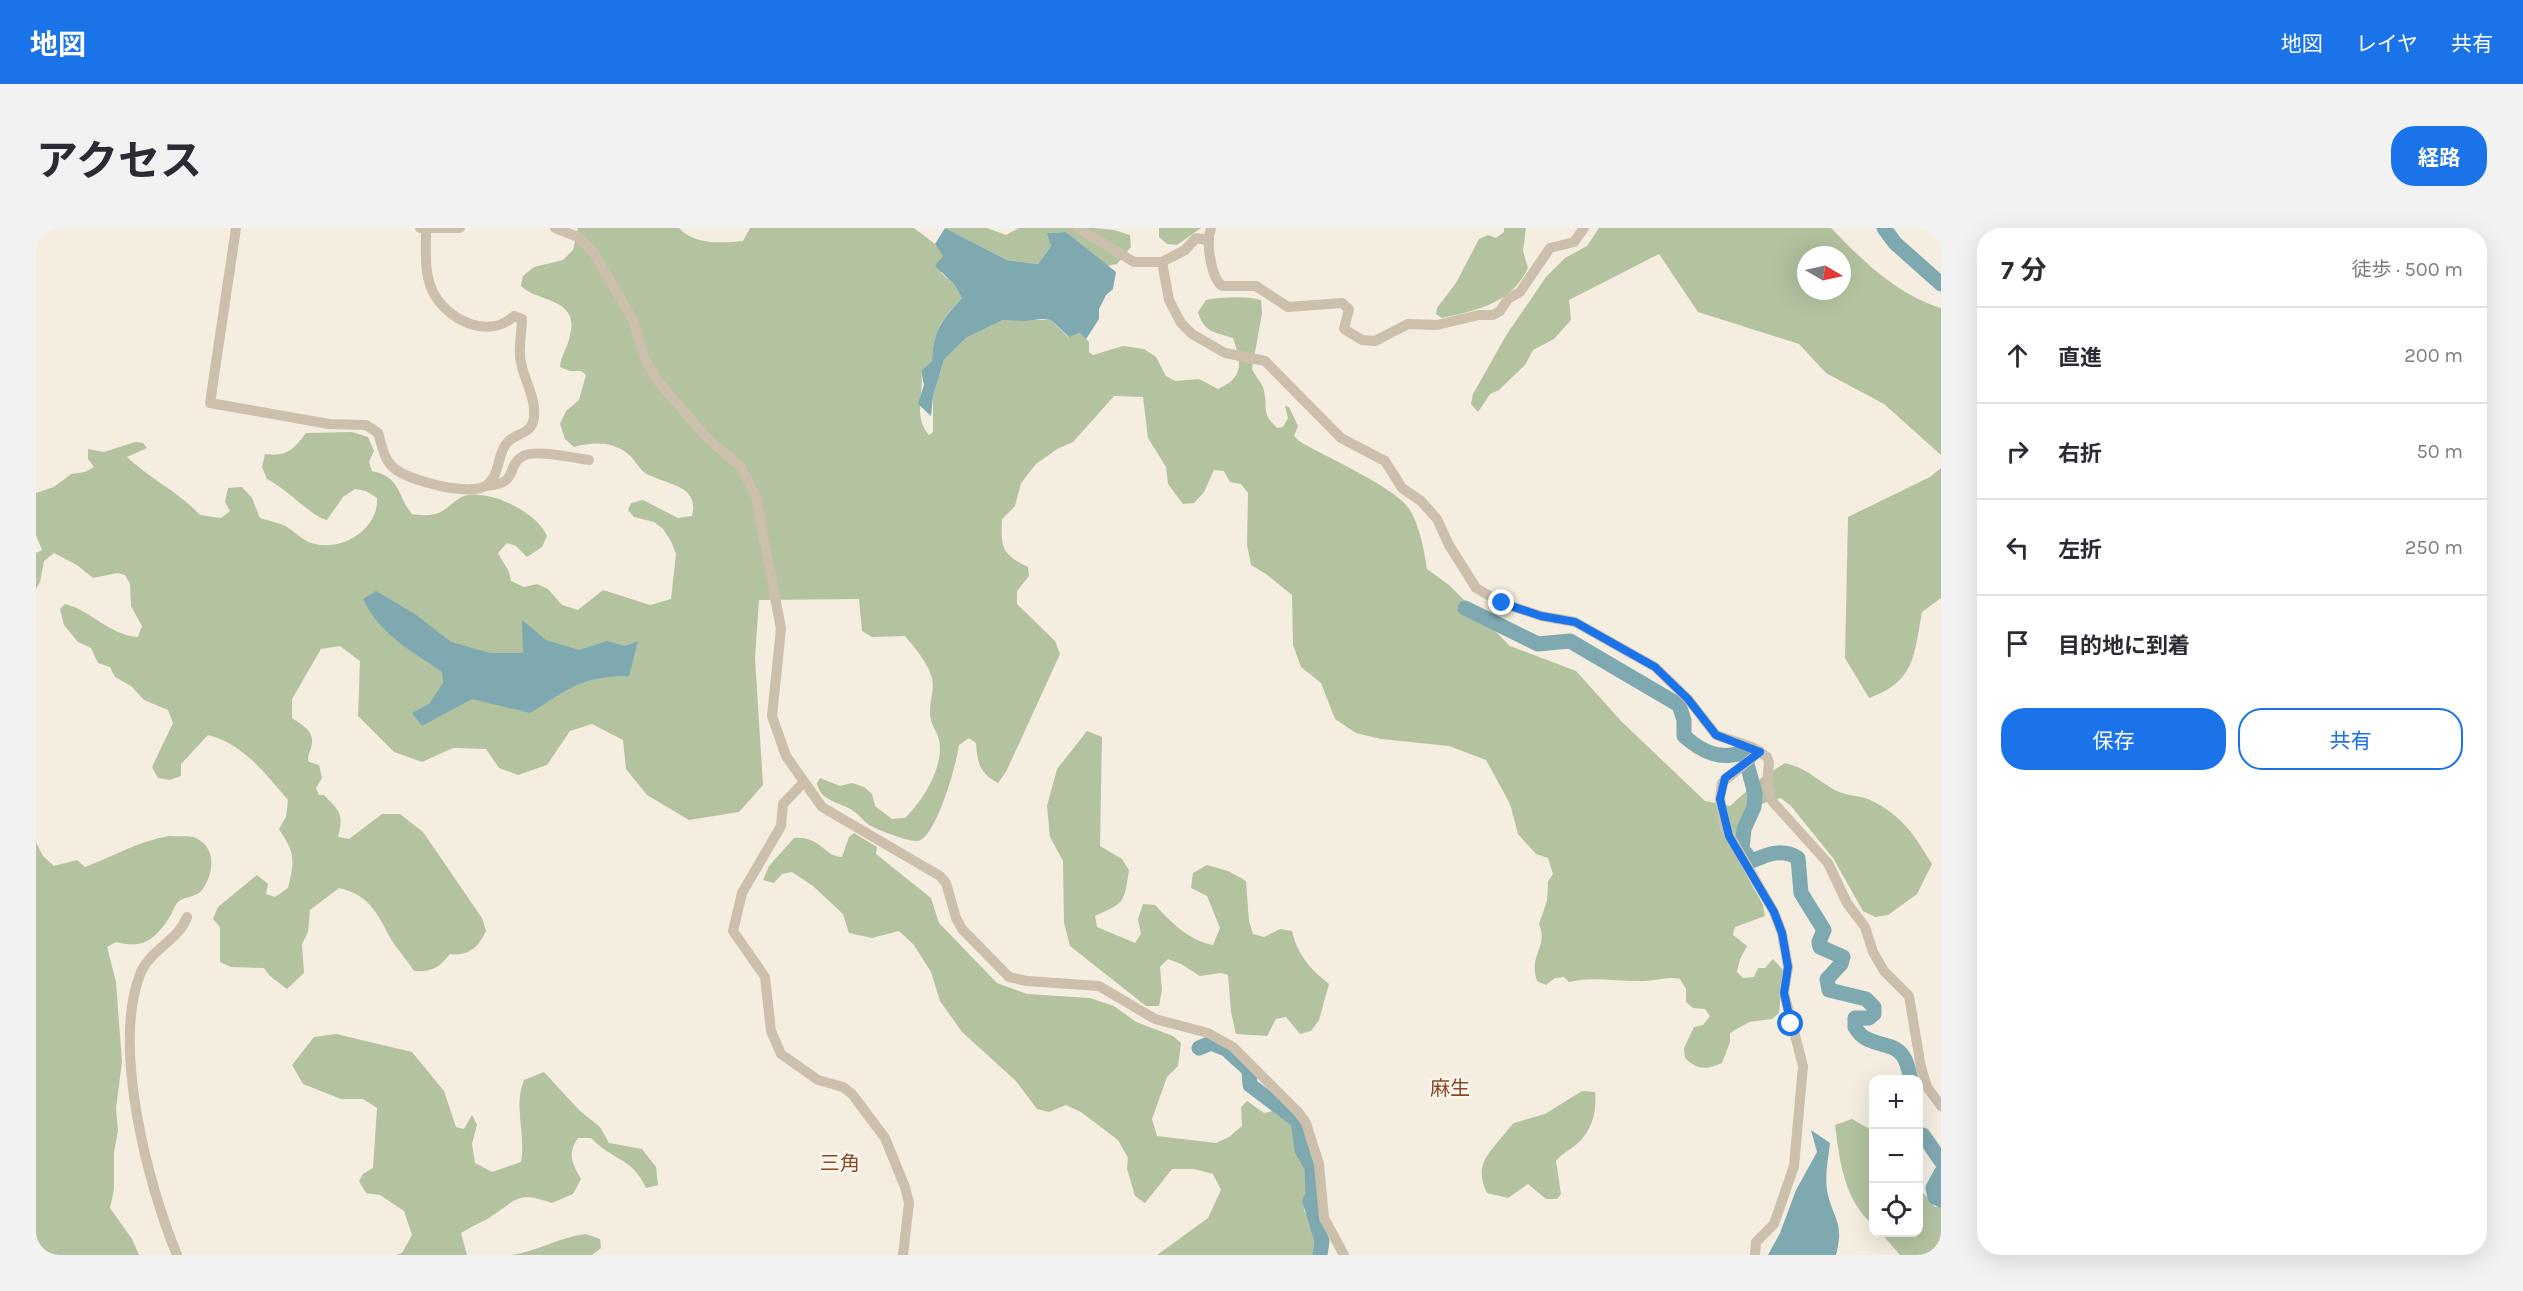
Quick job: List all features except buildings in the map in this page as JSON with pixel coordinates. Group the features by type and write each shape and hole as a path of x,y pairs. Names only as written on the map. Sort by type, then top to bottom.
{"street":[{"path":"236,228 210,403 329,424 366,425 378,433 387,460 394,469 411,479 446,486 476,488 504,483 511,476 519,460 529,455 589,460"},
{"path":"460,228 423,229 426,268 432,289 450,312 475,325 499,327 514,316 522,319 520,358 534,410 531,428 506,442 494,476 486,486"},
{"path":"555,228 578,237 594,253 634,322 644,357 657,380 705,436 728,453 749,479 770,561 772,594 781,629 772,716 786,756 822,807 940,876 946,883 956,918 962,929 1009,977 1027,981 1099,986 1155,1019 1208,1033 1233,1047 1298,1112 1306,1123 1319,1164 1322,1209 1344,1255"},
{"path":"1078,228 1134,262 1162,262 1185,250 1196,238 1207,240"},
{"path":"1211,228 1207,240 1215,278 1222,286 1256,286 1288,307 1342,303 1349,309 1344,329 1362,340 1375,341 1408,324 1437,325 1479,315 1493,315 1500,311 1508,298 1520,292 1550,249 1574,242 1584,228"},
{"path":"1162,262 1169,300 1181,323 1192,334 1224,353 1265,361 1341,438 1385,460 1402,488 1421,501 1437,519 1449,545 1476,588 1502,603 1541,616 1575,622 1655,667 1688,699 1716,735 1760,752 1770,763 1767,783 1772,801 1828,863 1847,903 1865,927 1873,952 1884,971 1909,996 1921,1067 1927,1087 1941,1106"},
{"path":"1755,1255 1756,1242 1774,1224 1794,1166 1803,1066 1784,993 1788,967 1782,933 1774,912 1729,836 1721,813 1722,783 1760,752"},
{"path":"804,782 783,804 781,826 759,868 742,893 733,931 765,977 769,990 768,1018 780,1054 818,1080 843,1087 852,1094 885,1138 909,1203 903,1255"},
{"path":"177,1255 142,1143 132,1072 131,1044 134,998 143,967 153,953 184,925 187,917"}],"green space":[{"path":"578,228 679,228 685,234 700,240 717,242 743,241 750,228 914,228 935,244 944,256 941,273 954,284 962,298 940,326 934,341 932,361 921,371 921,420 929,435 933,432 933,396 944,360 966,338 1003,320 1051,320 1068,337 1081,333 1089,342 1089,352 1093,355 1123,346 1144,349 1156,357 1166,376 1175,381 1199,379 1218,389 1237,374 1238,354 1233,338 1207,328 1198,312 1206,300 1234,297 1261,300 1262,313 1252,369 1263,388 1269,418 1277,428 1283,427 1288,418 1285,406 1289,407 1298,426 1294,436 1299,441 1376,482 1402,501 1410,510 1416,524 1427,569 1449,585 1510,646 1576,671 1622,722 1705,801 1730,806 1760,779 1785,763 1793,765 1837,791 1868,799 1890,812 1906,826 1932,864 1917,894 1888,915 1875,917 1863,911 1833,858 1791,806 1781,798 1769,801 1753,810 1744,825 1735,854 1763,905 1765,916 1735,927 1733,935 1747,946 1740,959 1737,972 1743,978 1754,977 1758,968 1765,968 1773,959 1783,970 1779,1013 1772,1019 1749,1022 1730,1033 1730,1042 1722,1063 1712,1067 1698,1067 1685,1058 1684,1048 1694,1027 1703,1025 1710,1016 1705,1009 1693,1008 1686,1002 1686,989 1680,979 1633,981 1587,979 1569,982 1564,977 1555,978 1546,985 1537,981 1535,964 1542,939 1539,924 1547,901 1548,882 1553,874 1548,858 1536,854 1518,834 1510,804 1486,760 1449,746 1381,739 1356,733 1335,719 1321,683 1301,667 1293,645 1292,595 1251,565 1247,545 1248,493 1241,484 1230,482 1224,471 1214,470 1204,492 1194,503 1183,504 1168,484 1166,467 1148,438 1143,397 1114,396 1073,442 1057,449 1036,464 1021,483 1015,506 1002,519 1004,549 1012,558 1028,567 1029,576 1017,591 1017,604 1055,641 1060,654 1006,772 998,783 983,771 977,756 976,743 969,738 959,745 945,799 925,837 913,841 873,827 857,813 822,794 817,783 820,778 840,786 852,783 864,787 872,794 875,806 892,819 905,818 931,783 939,761 939,740 930,715 933,682 928,667 905,636 872,637 862,631 859,599 759,600 755,658 763,785 739,812 689,820 647,795 626,769 623,740 592,724 570,731 547,765 518,775 499,768 486,749 453,748 422,762 394,752 358,716 360,661 340,646 321,649 292,699 292,718 305,727 312,738 308,760 319,765 322,778 316,788 319,795 324,795 339,813 341,823 338,837 349,839 382,814 400,814 423,832 482,918 486,931 472,950 462,954 450,954 439,966 430,970 414,971 367,902 360,896 339,888 310,910 308,932 302,944 304,973 287,989 270,976 264,968 231,967 220,962 220,927 213,919 218,907 257,875 268,884 266,894 275,897 288,888 292,857 288,844 279,829 286,817 288,800 262,770 242,752 208,735 181,764 181,776 170,780 158,778 152,767 173,723 168,710 144,700 131,686 115,677 110,667 98,663 91,648 78,642 64,625 60,609 65,604 75,607 109,628 138,637 142,626 131,606 130,584 125,575 117,573 93,578 77,565 54,553 44,561 40,582 36,589 36,553 42,550 36,535 36,493 54,487 71,474 85,472 94,467 88,459 88,449 104,452 135,442 143,443 147,448 127,457 183,499 200,515 221,518 230,511 225,502 228,488 242,487 252,498 260,518 287,527 311,543 337,544 358,535 366,528 376,509 377,498 366,491 355,489 343,497 327,520 314,514 267,479 262,467 265,454 273,455 289,451 306,433 352,432 368,437 374,451 369,462 372,471 394,482 412,514 437,513 461,497 478,495 490,496 514,505 534,519 547,536 542,547 527,557 516,546 507,543 498,553 509,572 511,581 524,587 537,584 548,589 562,605 578,610 603,590 650,605 671,599 676,554 671,541 663,529 654,522 634,517 628,510 631,503 643,500 678,518 692,516 691,498 680,488 644,472 622,450 609,445 595,444 574,447 565,439 560,424 566,411 579,400 586,375 581,371 570,371 560,367 569,339 571,323 569,314 563,307 521,286 523,276 534,267 563,260 573,250"},
{"path":"945,228 987,228 1006,235 1019,228 1114,230 1130,235 1131,247 1117,264 1107,266 1066,232 1048,233 1051,246 1038,264 1007,260"},
{"path":"1159,228 1201,228 1177,245 1167,244 1159,237"},
{"path":"1504,228 1526,228 1523,251 1528,268 1521,280 1503,298 1492,304 1442,318 1436,314 1437,308 1456,283 1479,239 1488,235 1496,238 1504,232"},
{"path":"1599,228 1831,228 1849,246 1797,246 1797,300 1851,300 1851,248 1895,285 1941,308 1941,455 1884,404 1826,373 1799,344 1698,312 1659,254 1569,300 1571,320 1554,339 1533,350 1525,365 1499,390 1490,394 1478,412 1471,404 1473,394 1507,334 1546,277 1565,258 1587,246"},
{"path":"1941,468 1941,598 1922,612 1914,654 1904,675 1896,684 1869,698 1845,658 1848,517 1930,477"},
{"path":"1087,731 1102,737 1100,846 1122,859 1129,870 1124,896 1118,904 1095,916 1097,927 1135,943 1141,934 1138,919 1143,904 1155,905 1188,935 1213,945 1220,928 1207,896 1191,888 1193,873 1207,865 1228,871 1246,881 1249,921 1253,934 1264,937 1280,929 1292,931 1305,960 1329,984 1319,1020 1311,1031 1300,1034 1286,1017 1276,1019 1267,1036 1236,1034 1231,1012 1228,975 1221,973 1200,976 1168,959 1160,967 1162,990 1159,1006 1146,1006 1070,946 1064,923 1063,861 1050,837 1047,806 1057,769"},
{"path":"854,833 877,847 876,854 931,898 939,923 997,983 1027,994 1090,998 1114,1006 1136,1022 1173,1036 1181,1043 1178,1066 1167,1077 1152,1119 1157,1136 1216,1143 1229,1137 1242,1126 1241,1107 1247,1101 1264,1113 1278,1110 1294,1128 1298,1149 1307,1167 1310,1193 1304,1210 1324,1255 1157,1255 1208,1218 1221,1190 1213,1174 1194,1169 1172,1169 1145,1203 1135,1196 1127,1169 1128,1158 1118,1140 1081,1112 1066,1105 1049,1112 1037,1109 1016,1081 962,1032 940,1001 931,972 914,945 899,931 872,938 849,933 843,914 813,886 792,872 782,874 774,883 763,880 769,866 794,838 810,840 831,854 842,857 849,837"},
{"path":"169,836 193,837 203,842 211,862 206,884 200,892 178,902 163,926 152,938 140,944 116,942 107,947 116,982 122,1062 116,1108 118,1131 114,1152 114,1189 110,1208 132,1239 139,1255 36,1255 36,842 43,856 54,866 77,860 85,867 137,845"},
{"path":"336,1034 412,1052 444,1091 456,1127 464,1129 472,1115 477,1125 472,1144 475,1163 492,1172 521,1162 521,1090 524,1080 544,1072 580,1111 600,1127 609,1143 642,1149 656,1167 658,1185 646,1188 635,1170 591,1138 578,1138 572,1158 581,1179 573,1194 552,1203 527,1197 510,1203 491,1217 461,1233 467,1255 396,1255 402,1253 412,1235 404,1211 380,1195 366,1193 359,1181 363,1174 373,1168 377,1108 363,1099 341,1099 303,1084 292,1065 314,1037"},
{"path":"1582,1091 1595,1092 1595,1112 1584,1137 1556,1161 1561,1194 1557,1199 1546,1199 1528,1184 1508,1198 1487,1193 1483,1183 1483,1165 1510,1127 1514,1123 1545,1114"},
{"path":"1852,1119 1869,1129 1869,1221 1856,1204 1845,1179 1835,1125"},
{"path":"1923,1193 1935,1207 1941,1207 1941,1255 1900,1255 1884,1237 1923,1237"},
{"path":"586,1234 600,1239 601,1248 592,1255 512,1255 567,1238"}],"water":[{"path":"945,228 1007,260 1038,264 1051,246 1047,233 1066,232 1116,272 1113,289 1106,295 1099,309 1099,319 1086,339 1080,333 1069,337 1051,320 1042,319 1003,320 966,338 944,360 933,396 931,416 918,404 924,385 921,371 932,361 934,341 940,326 962,298 954,284 935,266 943,256 935,244"},
{"path":"376,591 415,614 451,642 490,653 523,653 522,620 546,640 579,650 607,641 625,646 638,641 629,676 587,681 530,713 472,699 422,726 412,713 429,704 443,683 442,672 397,641 378,622 363,599"},
{"path":"1811,1130 1830,1143 1826,1182 1839,1229 1836,1255 1768,1255 1780,1233 1796,1190 1817,1152"}],"waterway":[{"path":"1884,228 1895,243 1941,284"},
{"path":"1465,608 1538,644 1570,641 1679,705 1684,720 1684,736 1698,747 1727,756 1744,752 1755,794 1754,807 1744,829 1742,849 1752,861 1769,854 1781,853 1798,858 1801,893 1824,930 1819,942 1820,947 1843,957 1841,964 1827,979 1829,990 1866,999 1874,1007 1874,1014 1869,1018 1855,1018 1855,1027 1866,1038 1898,1051 1906,1062 1910,1075"},
{"path":"1199,1048 1211,1043 1226,1049 1249,1070 1250,1085 1298,1121 1302,1150 1312,1167 1313,1196 1310,1201 1322,1241 1320,1255"},
{"path":"1923,1135 1941,1161"},
{"path":"1941,1173 1933,1188 1935,1197 1941,1200"}],"district":[{"name":"麻生","path":"1450,1088"},
{"name":"三角","path":"840,1163"}],"route":[{"path":"1502,603 1541,616 1575,622 1655,667 1688,699 1716,735 1742,743 1760,752 1725,778 1720,791 1721,813 1729,836 1774,912 1782,933 1788,967 1784,993 1791,1024"}]}
